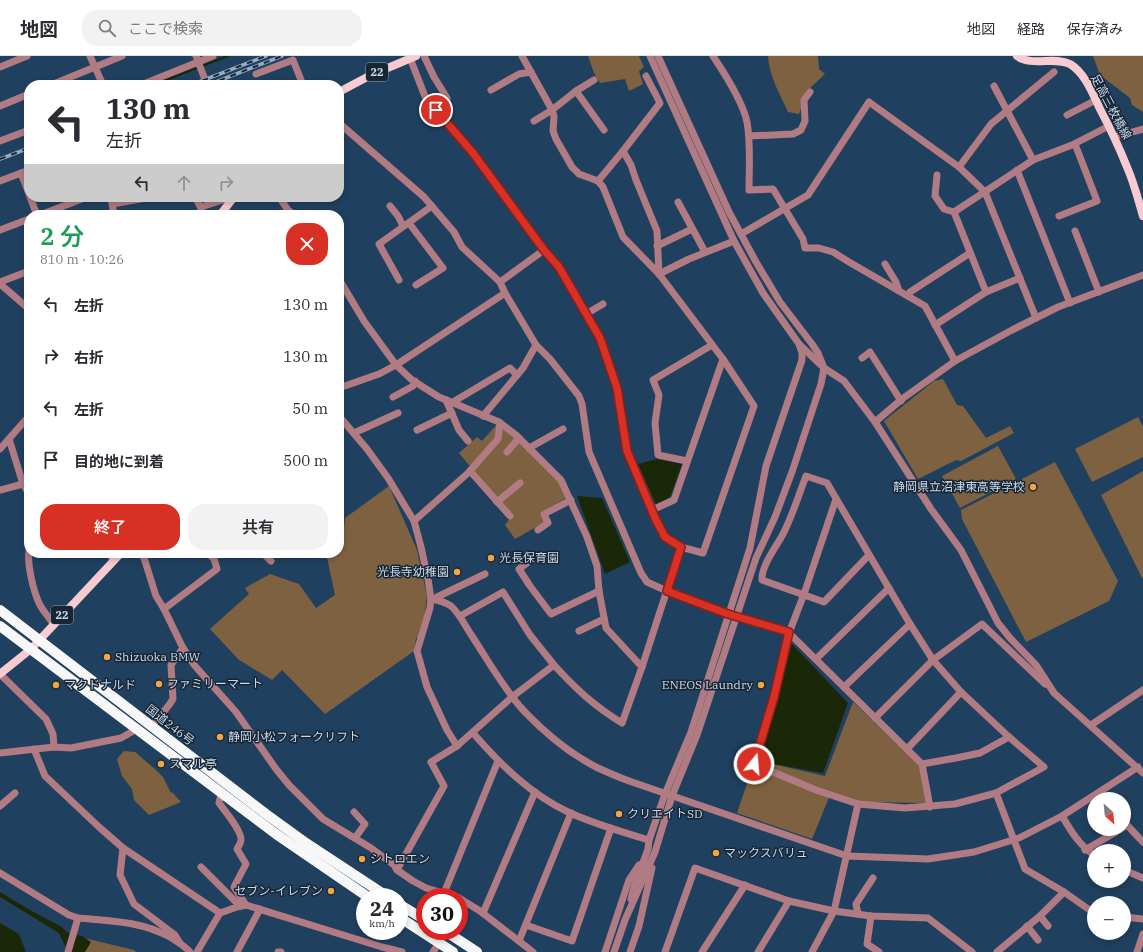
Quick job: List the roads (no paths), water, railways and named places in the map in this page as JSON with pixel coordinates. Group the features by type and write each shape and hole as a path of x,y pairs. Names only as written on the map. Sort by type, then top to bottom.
{"highway":[{"name":"国道246号","path":"0,610 266,814 306,843 374,888"},
{"name":"国道246号","path":"0,626 222,794 356,889"},
{"path":"408,923 453,952"},
{"path":"458,940 477,952"}],"main road":[{"name":"足高三枚橋線","path":"1017,56 1026,60 1063,61 1079,73 1096,100 1109,126 1128,168 1143,213"},
{"name":"22","path":"344,89 371,75 413,57"},
{"name":"22","path":"0,674 31,649 110,558"}],"street":[{"path":"0,67 27,56"},
{"path":"90,56 100,80"},
{"path":"63,80 122,56"},
{"path":"152,80 197,59 213,56"},
{"path":"424,56 434,77 447,98"},
{"path":"413,57 426,99 473,153 544,250 559,267 600,338 617,388 627,451 665,537 681,547 703,553 754,406 723,359 659,274 623,237 603,187 598,181 580,174 572,168 553,131 554,116 552,110 522,56"},
{"path":"650,56 734,241 763,293 799,344 824,368 844,381 875,422 931,508 961,550 998,623 1036,665 1054,693"},
{"path":"630,952 642,928 652,850 649,840 697,735 756,558 775,517 792,472 824,368 818,353 780,302 742,234 701,152 658,56"},
{"path":"713,56 724,72 747,121 749,136 749,190 773,189 803,239 805,248 819,248 833,252 925,306 955,361"},
{"path":"197,59 205,80"},
{"path":"256,74 293,60 301,80"},
{"path":"491,90 519,74 531,72"},
{"path":"959,167 991,124 1054,72"},
{"path":"598,181 660,103 646,76"},
{"path":"534,121 594,80"},
{"path":"994,86 1032,160"},
{"path":"576,91 604,130"},
{"path":"749,136 793,134 801,130 805,121 804,100 810,92"},
{"path":"0,106 24,96"},
{"path":"1067,115 1096,100"},
{"path":"742,234 808,196 869,102 959,167 985,192 1036,318"},
{"path":"938,174 935,196 944,209 954,212 1032,160 1075,144 1109,126"},
{"path":"344,127 424,196 454,232 462,247 500,282 536,345 550,359 579,396 582,404 589,452 641,573 647,582 728,614 789,632 922,764 930,807"},
{"path":"1114,137 1143,129"},
{"path":"0,141 24,132"},
{"path":"1059,216 1097,202 1075,144"},
{"path":"623,151 631,165 657,231 659,274"},
{"path":"1017,170 1070,303"},
{"path":"0,181 24,172"},
{"path":"21,173 24,181"},
{"path":"53,210 74,202"},
{"path":"204,210 222,202"},
{"path":"678,202 705,252"},
{"path":"390,206 443,268 416,285"},
{"path":"399,280 379,244 432,206"},
{"path":"954,212 986,292"},
{"path":"0,230 24,221"},
{"path":"658,246 692,229"},
{"path":"1075,231 1099,292"},
{"path":"659,274 705,252 734,241"},
{"path":"500,282 544,250"},
{"path":"908,296 910,292 970,253"},
{"path":"886,264 896,282 899,291"},
{"path":"24,273 0,283 24,305"},
{"path":"875,422 955,361 1036,318 1070,303 1143,275"},
{"path":"935,325 986,292 1020,278"},
{"path":"344,287 364,321 396,365 415,381 440,397 500,423 519,438 561,480 587,537 597,566 599,591 606,628 642,667"},
{"path":"344,386 378,374 396,365 505,293"},
{"path":"586,314 603,304"},
{"path":"614,952 634,887 652,850 750,548 766,466 802,360 802,353 799,344"},
{"path":"483,416 523,368 536,345"},
{"path":"687,461 658,455 655,423 659,395 653,380 712,345"},
{"path":"862,358 870,352 901,401"},
{"path":"652,510 674,500 723,359"},
{"path":"449,401 510,368 517,375"},
{"path":"393,397 413,386 415,381"},
{"path":"449,401 459,430 468,441"},
{"path":"354,433 398,412"},
{"path":"417,430 452,413"},
{"path":"0,449 24,422"},
{"path":"344,422 388,478 414,521 422,547 428,579 434,600"},
{"path":"414,521 470,471 498,439 500,423"},
{"path":"529,448 563,429"},
{"path":"507,452 519,438"},
{"path":"9,439 24,477"},
{"path":"470,471 510,516"},
{"path":"836,499 804,594 789,632 774,697 754,764 816,790 858,804 905,808 955,804 996,794 1044,767 1009,737 961,692 934,660 888,588 869,555 836,499 827,483 806,476 784,531 767,562 762,580 804,594 824,602 869,555"},
{"path":"0,490 24,483"},
{"path":"497,502 520,483"},
{"path":"538,530 548,523 544,514 570,500"},
{"path":"460,616 502,592 530,635 554,665 586,699 603,712 622,723 681,547"},
{"path":"30,558 31,577 35,594 40,605 53,624"},
{"path":"144,558 156,596 164,608 182,648 195,666 236,712 289,786 323,819 355,838 394,865 397,870 426,888"},
{"path":"164,608 217,569 213,558"},
{"path":"268,558 271,561"},
{"path":"527,562 519,569 551,614 599,591"},
{"path":"457,746 447,730 427,687 417,651 430,608 434,600 437,597 485,574"},
{"path":"816,659 888,588"},
{"path":"434,600 450,606 460,616 512,697 547,734 573,753 598,768 632,782 847,856 928,860 974,852 1014,839 1062,816 1140,770 1054,693 982,624 934,660 875,718"},
{"path":"579,631 604,619"},
{"path":"844,687 910,624"},
{"path":"151,727 172,699 171,665 182,648"},
{"path":"397,870 444,786 431,762 457,746 512,697 554,665"},
{"path":"0,674 46,719 53,734 54,747"},
{"path":"1091,725 1143,690"},
{"path":"906,749 961,692"},
{"path":"0,753 54,747 71,748 121,738 137,729"},
{"path":"473,732 498,761 535,792 571,813 649,840"},
{"path":"922,764 980,753 1009,737"},
{"path":"34,749 45,776 123,848 220,914"},
{"path":"446,888 498,761"},
{"path":"483,914 535,792"},
{"path":"0,806 15,793"},
{"path":"222,794 219,803 240,835 241,840 236,849 246,864 234,887 243,906"},
{"path":"996,794 1025,868 1087,908"},
{"path":"812,952 834,911 858,804"},
{"path":"354,812 365,824 355,838"},
{"path":"519,941 571,813"},
{"path":"1062,816 1075,838 1085,850 1109,836"},
{"path":"526,925 572,941 611,828"},
{"path":"1131,829 1143,842"},
{"path":"123,848 120,875 134,904 175,935 180,943"},
{"path":"605,952 629,880 652,850"},
{"path":"201,867 243,906"},
{"path":"665,952 695,868 789,901 834,911 871,916 928,918 972,952"},
{"path":"0,872 69,915 78,918 137,924 158,931 180,943 190,952"},
{"path":"1131,873 1143,878"},
{"path":"858,914 856,904 873,878"},
{"path":"702,952 745,885"},
{"path":"997,952 1040,916 1064,892"},
{"path":"758,952 789,901"},
{"path":"468,904 534,952"},
{"path":"197,952 220,914 243,906 260,909 402,952"},
{"path":"237,952 260,909"},
{"path":"871,916 867,944 879,952"},
{"path":"1040,916 1048,926"},
{"path":"68,951 78,918"},
{"path":"1131,918 1143,919"},
{"path":"1027,926 1038,940"},
{"path":"1137,952 1143,934"},
{"path":"433,952 439,943"}],"waterway":[{"path":"166,80 228,56"}],"railway":[{"path":"204,80 266,56"},
{"path":"221,80 282,56"},
{"path":"0,159 24,150"}],"place":[{"name":"静岡県立沼津東高等学校","path":"1033,487"},
{"name":"光長保育園","path":"491,558"},
{"name":"光長寺幼稚園","path":"457,572"},
{"name":"Shizuoka BMW","path":"107,657"},
{"name":"ファミリーマート","path":"159,684"},
{"name":"マクドナルド","path":"56,685"},
{"name":"ENEOS Laundry","path":"761,685"},
{"name":"静岡小松フォークリフト","path":"220,737"},
{"name":"スマル亭","path":"161,764"},
{"name":"クリエイトSD","path":"619,814"},
{"name":"マックスバリュ","path":"716,853"},
{"name":"シトロエン","path":"362,859"},
{"name":"セブン-イレブン","path":"331,891"}]}
